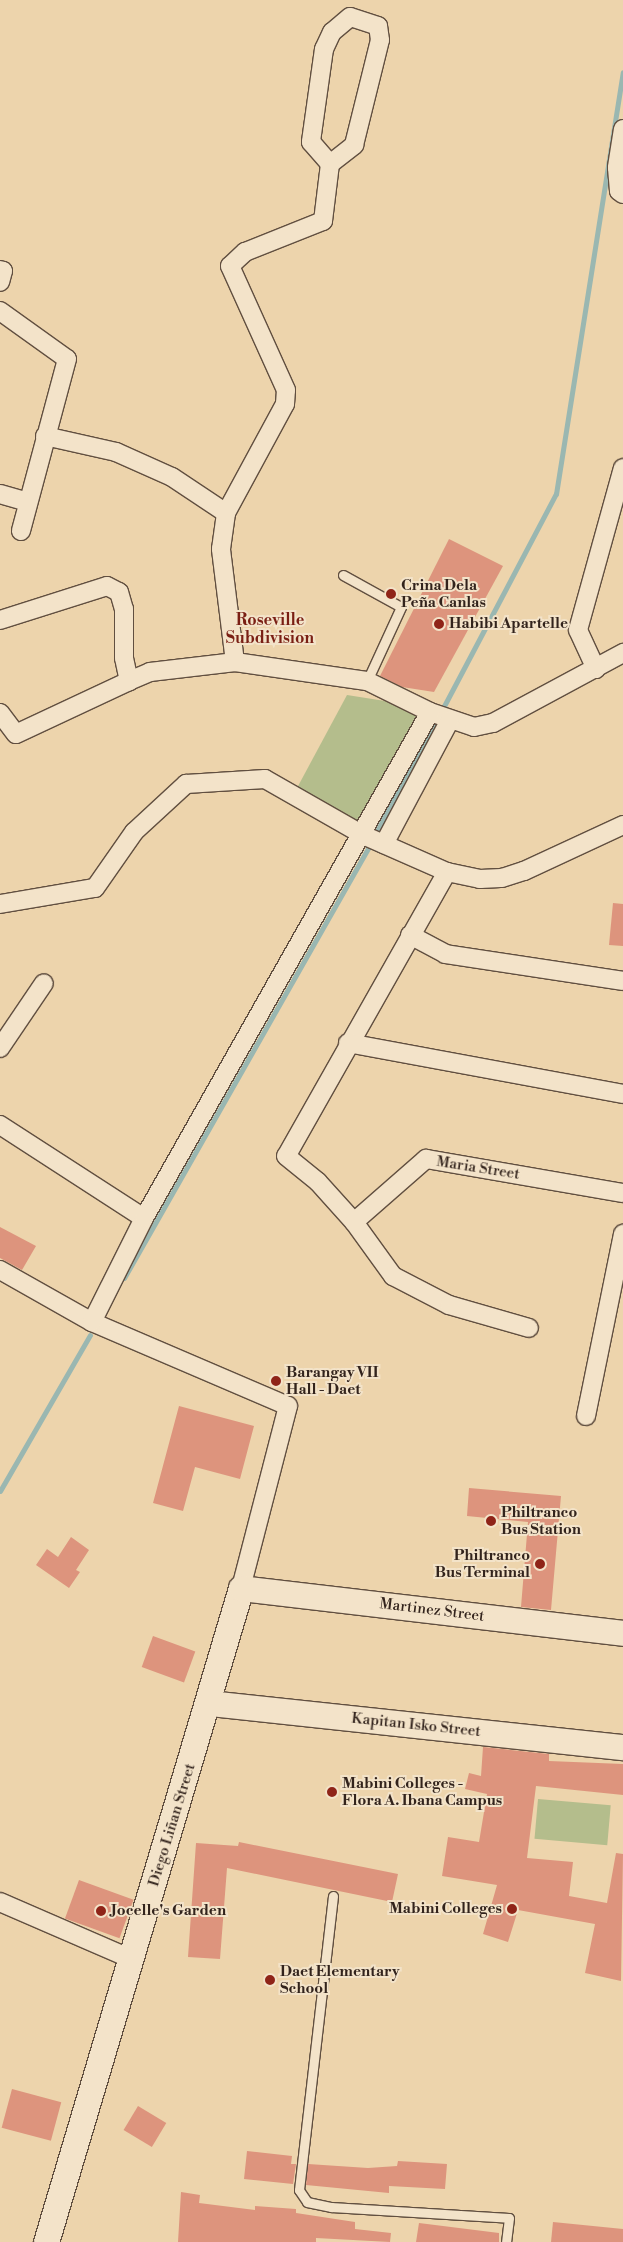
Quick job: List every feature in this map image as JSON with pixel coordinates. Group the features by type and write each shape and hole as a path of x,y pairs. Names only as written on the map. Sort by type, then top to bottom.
{"street":[{"path":"235,662 221,550 226,513 285,404 286,390 230,266 245,252 324,221 330,164 311,142 324,49 332,32 350,17 378,26 380,40 354,146 330,164"},
{"path":"623,129 616,168 619,191 623,194"},
{"path":"0,270 3,271 0,282"},
{"path":"0,311 67,359 21,531"},
{"path":"45,436 116,452 172,478 226,513"},
{"path":"596,669 578,630 623,468"},
{"path":"0,494 28,502"},
{"path":"0,620 107,586 119,592 124,609 124,658 129,681"},
{"path":"0,713 16,734 150,672 235,662 367,681 430,712 474,727 493,723 623,653"},
{"path":"0,1270 92,1322 144,1218 363,835 430,712"},
{"path":"384,844 450,720"},
{"path":"0,904 95,888 134,832 186,784 265,779 363,835 447,872 480,879 502,878 551,860 623,824"},
{"path":"447,872 348,1043 286,1156 318,1182 354,1222 393,1276 414,1289 449,1305 529,1328"},
{"path":"410,935 445,954 623,981"},
{"path":"0,1048 44,983"},
{"path":"348,1043 623,1094"},
{"path":"0,1125 144,1218"},
{"name":"Maria Street","path":"354,1222 426,1159 623,1193"},
{"path":"586,1416 623,1234"},
{"name":"Diego Liñan Street","path":"46,2242 209,1703 288,1406 92,1322"},
{"name":"Martinez Street","path":"241,1588 623,1632"},
{"name":"Kapitan Isko Street","path":"209,1703 623,1747"},
{"path":"0,1902 131,1959"}],"lane":[{"path":"343,575 401,607 367,681"},
{"path":"333,1896 299,2190 307,2202 331,2207 509,2218 506,2242"}],"green space":[{"path":"347,695 385,701 418,715 361,823 297,788"},
{"path":"538,1799 611,1805 607,1845 535,1839"}],"building":[{"name":"Habibi Apartelle","path":"449,539 503,566 434,692 402,687 380,676"},
{"path":"613,903 623,904 623,946 609,945"},
{"path":"0,1227 36,1246 22,1270 0,1258"},
{"path":"179,1406 254,1426 240,1479 195,1467 183,1511 153,1503"},
{"name":"Philtranco Bus Terminal","path":"469,1488 561,1496 551,1610 521,1607 528,1522 467,1516"},
{"path":"71,1537 89,1550 76,1570 80,1572 69,1588 36,1565 47,1549 58,1557"},
{"path":"153,1636 195,1651 184,1682 142,1667"},
{"path":"483,1747 549,1754 549,1761 623,1764 623,1795 536,1786 527,1858 573,1862 569,1896 607,1903 616,1853 623,1854 621,1981 585,1973 595,1924 518,1910 508,1942 483,1934 497,1885 442,1876 448,1837 479,1842 487,1794 465,1789 469,1773 481,1776"},
{"path":"239,1842 398,1874 392,1902 227,1868 220,1959 188,1957 196,1843 238,1846"},
{"name":"Jocelle's Garden","path":"79,1880 134,1900 119,1938 65,1919"},
{"path":"12,2089 61,2102 51,2141 2,2128"},
{"path":"138,2106 166,2123 152,2147 124,2130"},
{"path":"247,2151 292,2156 291,2164 296,2164 293,2184 244,2179"},
{"path":"398,2161 447,2164 445,2189 389,2186 389,2193 306,2185 308,2164 368,2168 397,2166"},
{"path":"181,2192 200,2195 199,2203 255,2210 255,2206 296,2209 296,2213 355,2222 355,2229 391,2233 390,2242 316,2238 316,2242 178,2242"},
{"path":"553,2222 623,2229 623,2242 551,2242"},
{"path":"419,2223 499,2233 499,2242 416,2242"}],"waterway":[{"path":"444,706 556,494 623,72"},
{"path":"378,829 437,719"},
{"path":"124,1278 371,843"},
{"path":"0,1491 90,1335"}],"place":[{"name":"Crina Dela Peña Canlas","path":"391,594"},
{"name":"Habibi Apartelle","path":"439,624"},
{"name":"Barangay VII Hall - Daet","path":"276,1381"},
{"name":"Philtranco Bus Station","path":"491,1521"},
{"name":"Philtranco Bus Terminal","path":"540,1564"},
{"name":"Mabini Colleges - Flora A. Ibana Campus","path":"332,1792"},
{"name":"Mabini Colleges","path":"512,1909"},
{"name":"Jocelle's Garden","path":"101,1911"},
{"name":"Daet Elementary School","path":"270,1980"}],"district":[{"name":"Roseville Subdivision","path":"270,629"}]}
